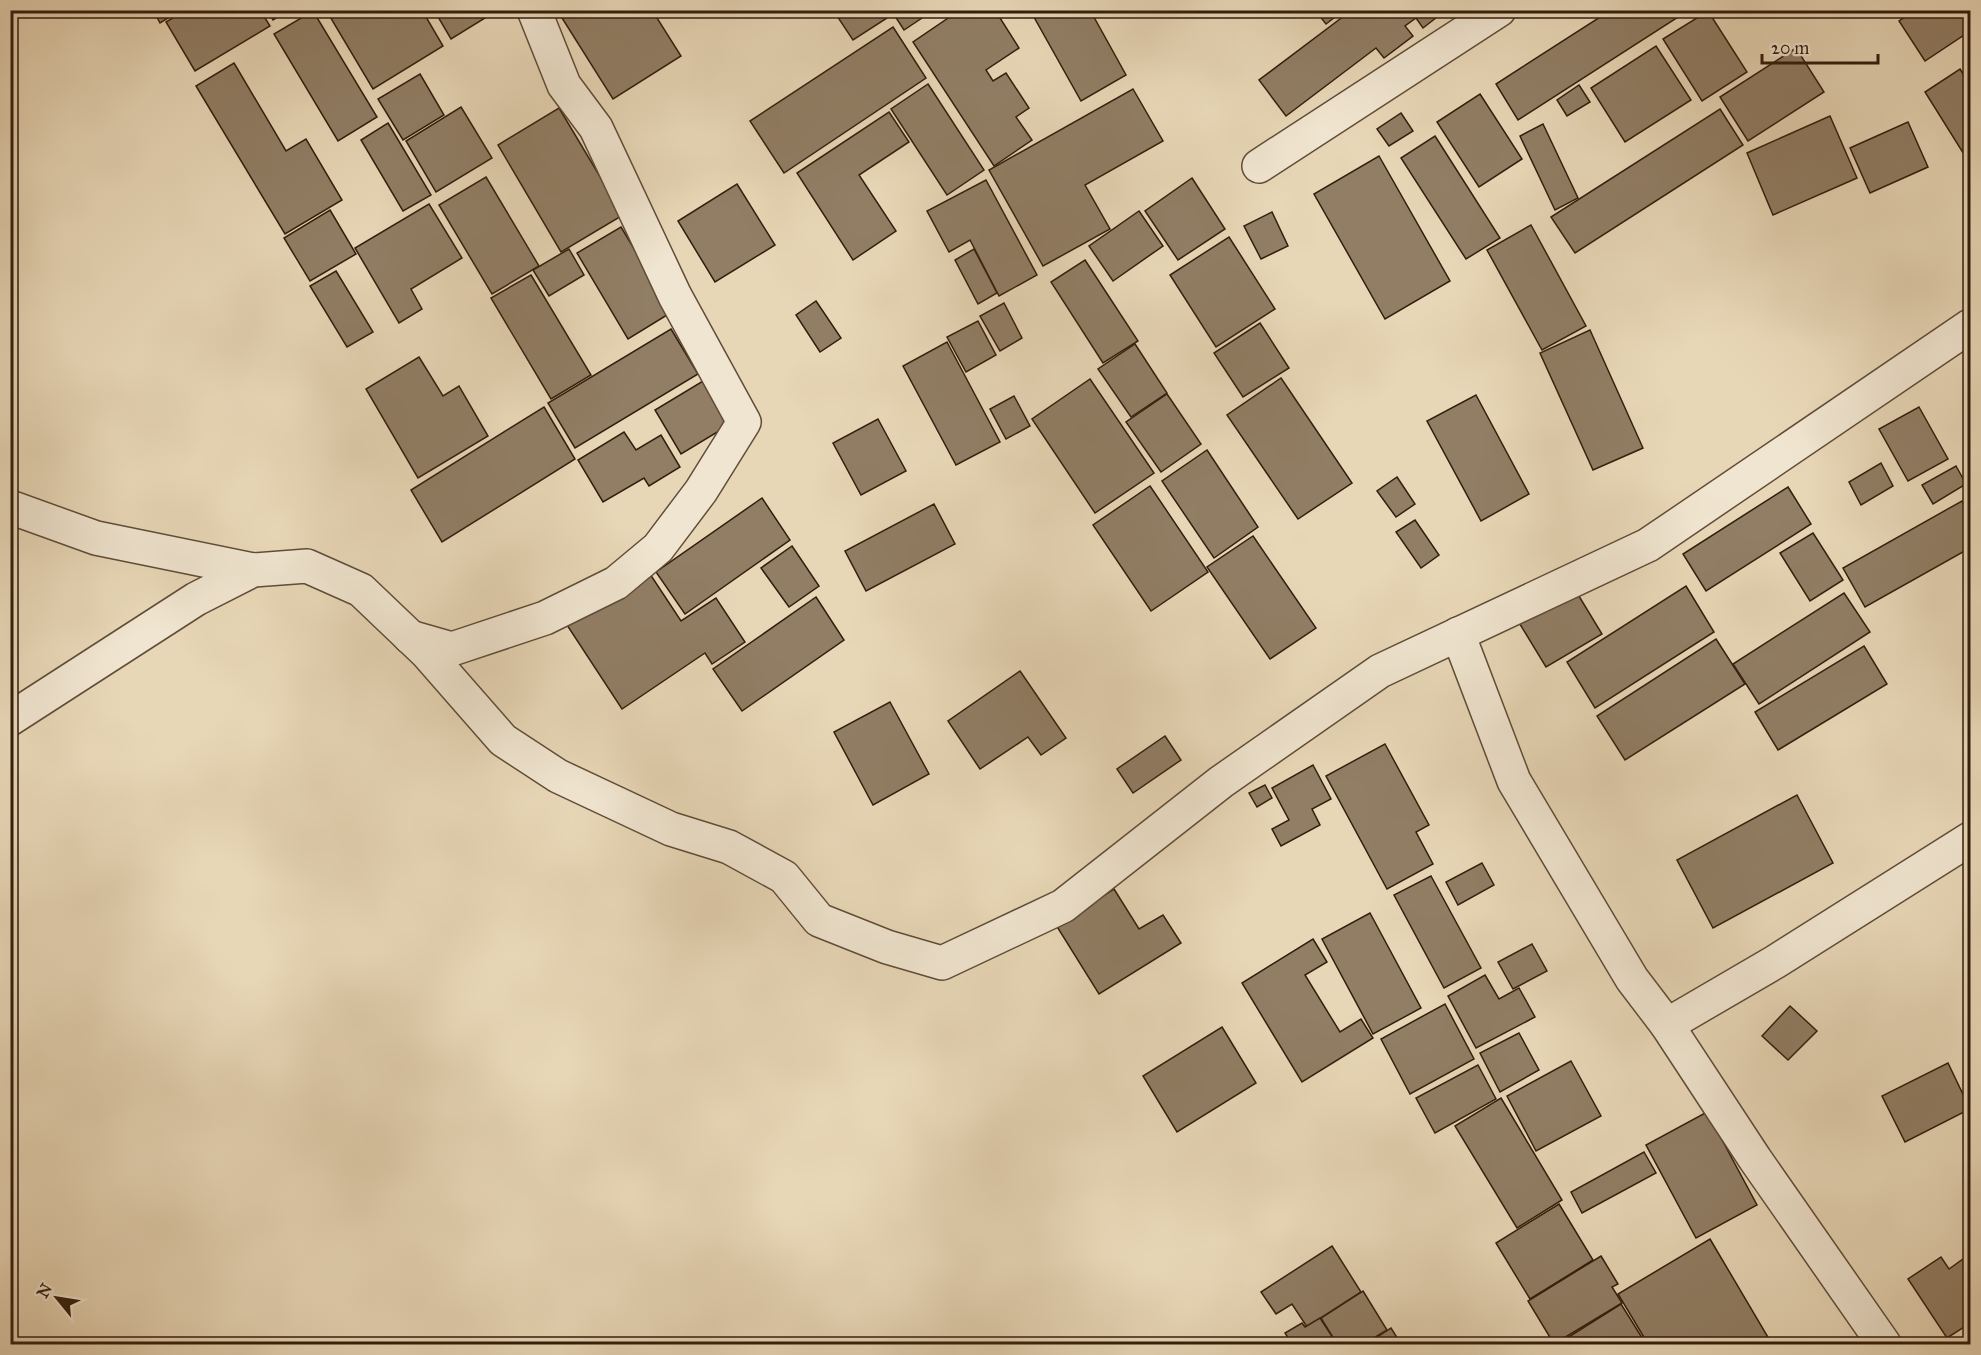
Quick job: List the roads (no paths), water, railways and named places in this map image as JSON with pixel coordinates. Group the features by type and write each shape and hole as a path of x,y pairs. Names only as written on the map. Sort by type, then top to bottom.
{"street":[{"path":"410,638 452,649 545,618 616,583 658,548 701,491 744,422 675,296 596,128 564,85 534,10"},
{"path":"1259,166 1499,10"},
{"path":"10,507 96,538 253,570 307,566 361,590 426,652 503,740 558,776 671,829 729,848 784,877 819,920 887,947 942,963 1063,906 1221,782 1370,677 1648,545 1971,326"},
{"path":"10,719 196,599 253,570"},
{"path":"1458,634 1515,781 1632,979 1667,1025 1755,1159 1884,1344"},
{"path":"1667,1025 1774,962 1971,839"}]}
